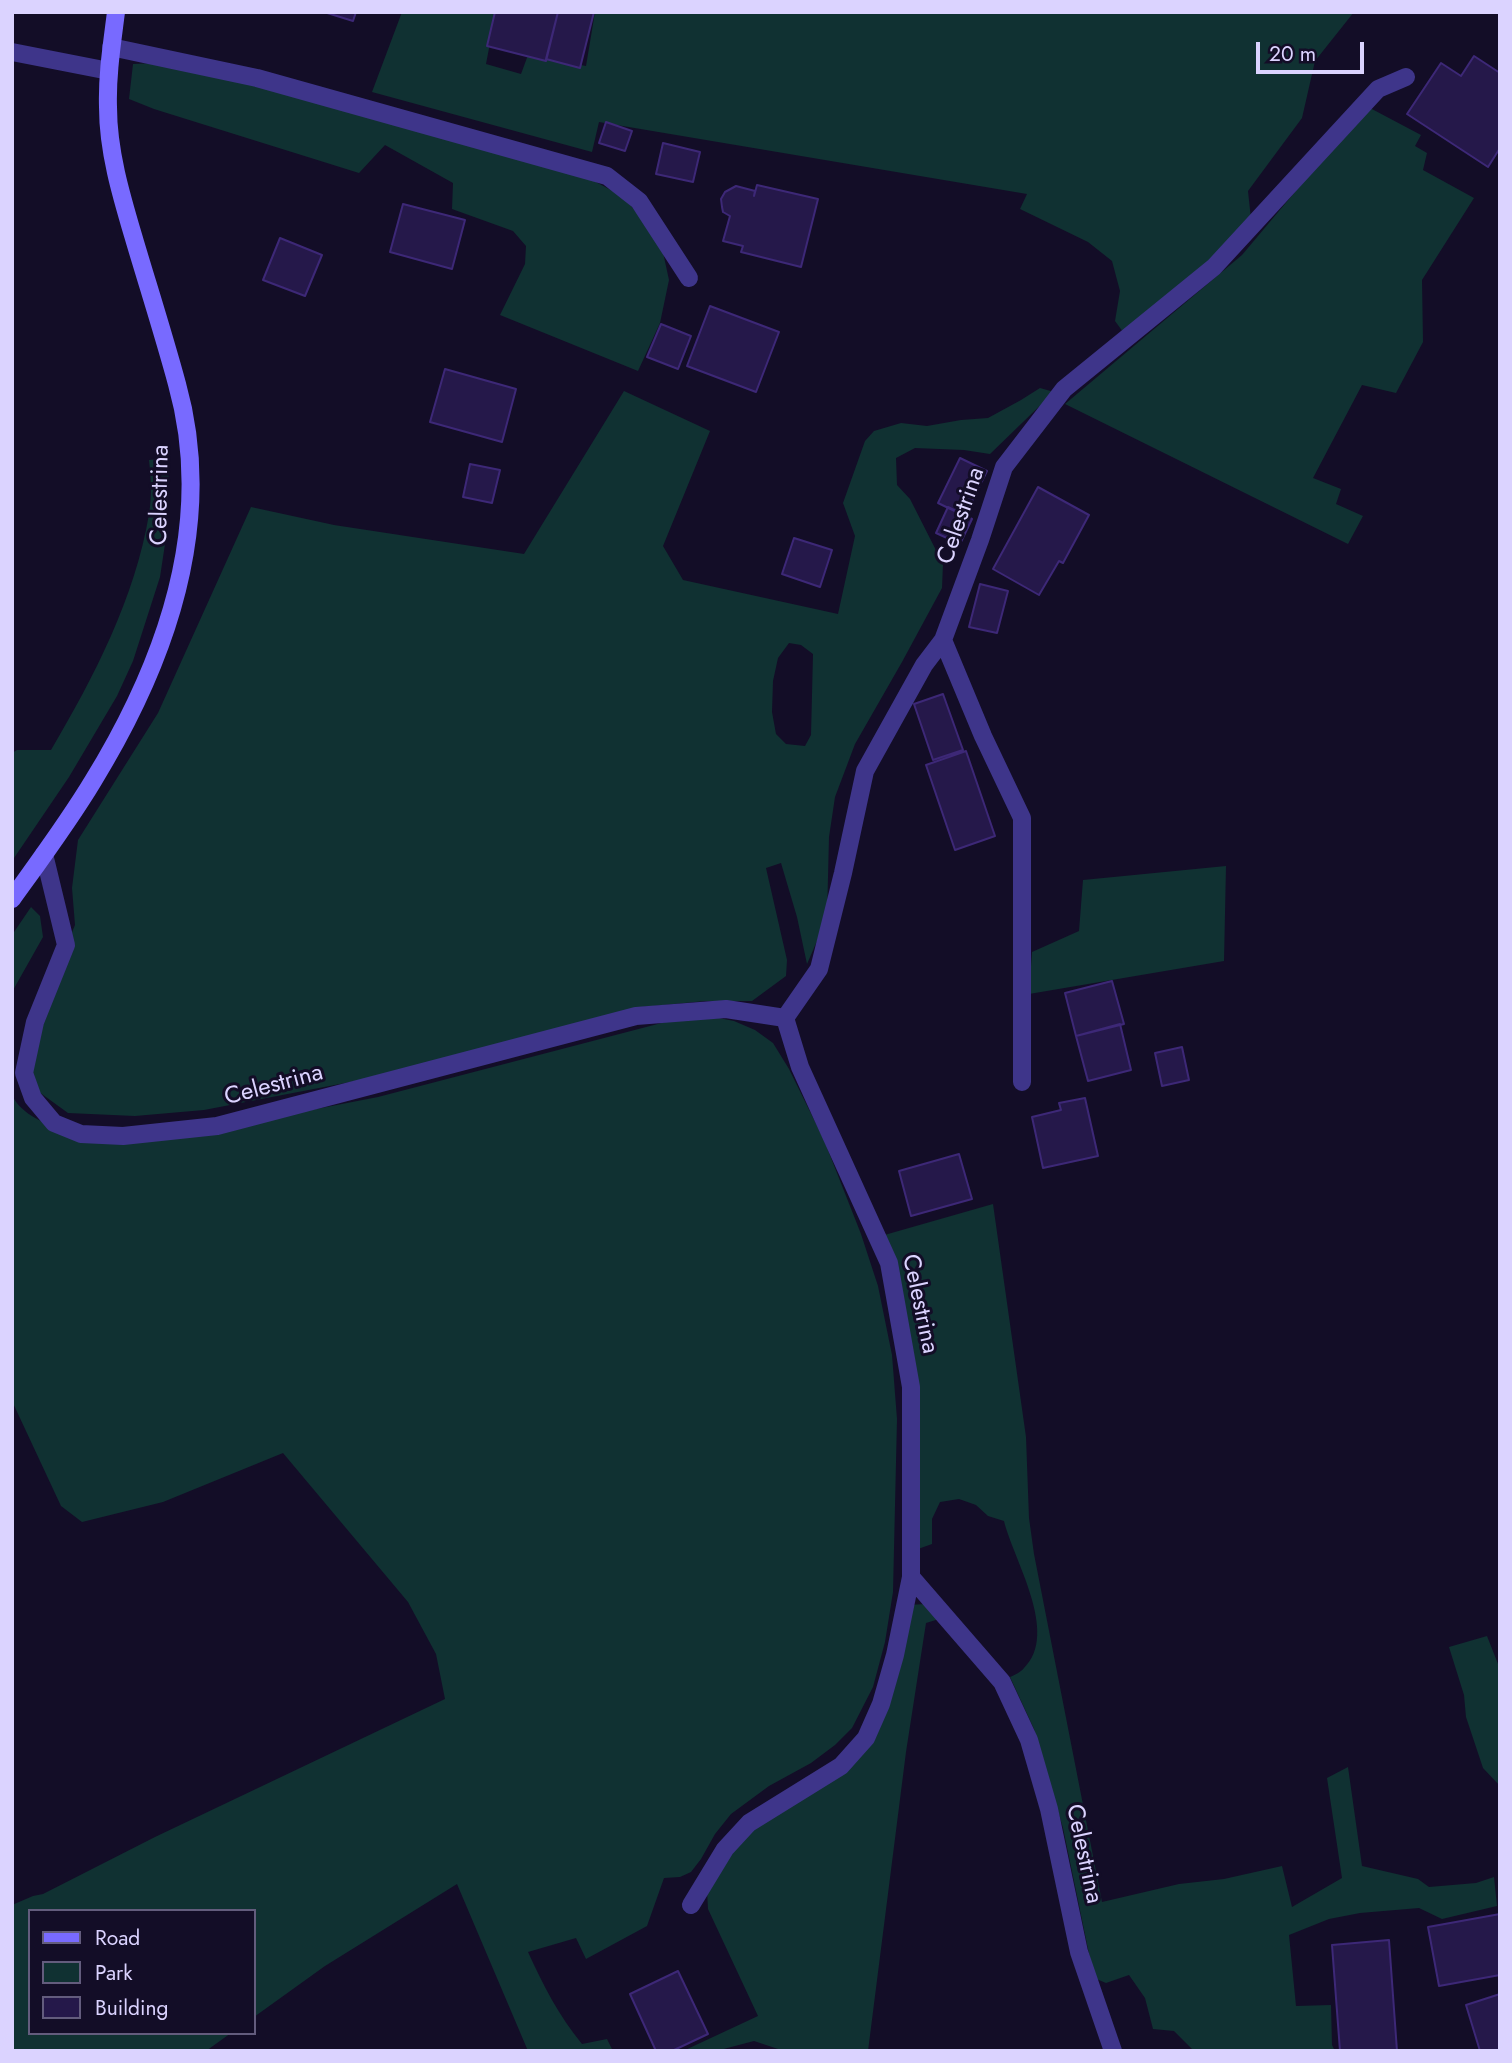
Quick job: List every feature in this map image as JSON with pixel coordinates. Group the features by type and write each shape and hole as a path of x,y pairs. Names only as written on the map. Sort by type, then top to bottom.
{"street":[{"name":"Celestrina","path":"12,899 93,782 133,711 164,638 182,575 190,512 190,445 178,387 123,203 111,146 109,71 116,12"},
{"path":"111,47 257,78 607,176 639,201 689,278"},
{"path":"12,52 109,71"},
{"name":"Celestrina","path":"785,1018 819,969 865,771 925,665 943,640 1004,467 1064,389 1214,267 1378,89 1406,77"},
{"path":"943,640 983,736 1022,818 1022,1082"},
{"name":"Celestrina","path":"44,854 66,945 35,1022 24,1073 33,1098 54,1123 81,1134 122,1136 217,1126 636,1016 726,1009 785,1018"},
{"name":"Celestrina","path":"691,1905 725,1849 749,1823 841,1766 866,1738 881,1704 895,1655 911,1577 911,1387 889,1263 800,1067 785,1018"},
{"name":"Celestrina","path":"911,1577 1002,1682 1029,1740 1049,1809 1079,1952 1113,2051"}],"green space":[{"path":"402,12 496,12 486,64 521,74 528,55 586,66 595,12 1354,12 1315,61 1302,118 1248,191 1251,219 1126,336 1115,321 1120,291 1112,261 1088,242 1020,209 1027,194 599,122 592,152 372,92"},
{"path":"156,63 272,88 579,173 624,197 661,243 669,280 660,323 638,371 500,315 525,264 526,246 513,231 452,209 453,183 385,145 359,173 129,99 133,64"},
{"path":"1370,108 1421,135 1415,146 1427,153 1423,170 1474,198 1422,280 1423,342 1396,393 1362,385 1313,478 1341,489 1336,504 1363,516 1348,544 1065,404 1242,255 1337,142"},
{"path":"1040,388 1054,392 990,454 915,448 896,458 897,485 910,499 943,564 942,588 855,744 835,797 829,837 827,918 807,964 781,863 766,868 787,960 786,976 752,1001 705,1001 643,1007 366,1079 204,1110 135,1116 68,1113 39,1092 28,1059 33,1026 75,925 72,888 78,840 158,713 251,507 334,525 524,554 624,391 710,431 663,546 683,580 838,614 855,536 843,503 865,441 874,431 901,423 927,426 988,418","holes":["789,643 801,645 813,654 811,735 805,746 786,744 776,734 772,712 773,681 778,658"]},
{"path":"169,458 167,531 160,577 133,661 117,696 69,777 12,861 12,753 17,750 51,750 82,694 111,636 143,545 150,507 149,460"},
{"path":"1226,866 1224,961 1029,994 1032,952 1079,931 1083,880"},
{"path":"31,907 40,916 43,937 12,992 12,935"},
{"path":"719,1018 734,1021 755,1030 773,1043 824,1140 878,1286 892,1355 897,1419 893,1592 885,1642 873,1687 852,1728 811,1763 769,1786 731,1814 691,1872 680,1877 664,1878 647,1926 586,1959 576,1938 528,1952 552,2000 582,2044 607,2039 613,2051 528,2051 457,1884 325,1966 256,2016 256,1909 28,1909 28,2035 228,2035 206,2051 12,2051 12,1905 43,1894 155,1837 445,1699 436,1654 408,1602 283,1453 163,1502 82,1522 61,1506 12,1401 12,1095 28,1113 66,1132 280,1116 378,1097 673,1020"},
{"path":"993,1204 1026,1437 1029,1518 1034,1554 1102,1902 1179,1884 1224,1879 1282,1866 1292,1907 1342,1878 1327,1778 1348,1767 1362,1866 1418,1879 1429,1887 1476,1883 1494,1877 1497,1906 1442,1919 1419,1908 1360,1913 1329,1919 1289,1935 1296,2006 1331,2005 1332,2045 1335,2051 1194,2051 1174,2031 1153,2029 1145,1998 1129,1975 1106,1983 1094,1978 1063,1828 1034,1729 1010,1677 1023,1669 1034,1653 1037,1636 1031,1596 1004,1521 988,1516 976,1505 959,1499 940,1502 932,1519 932,1544 918,1549 909,1355 881,1236"},
{"path":"926,1604 939,1619 926,1623 906,1752 868,2051 784,2051 754,2041 716,2051 683,2051 758,2016 708,1909 707,1890 726,1847 857,1747 908,1605"},
{"path":"1487,1636 1500,1669 1500,1786 1483,1768 1466,1717 1464,1695 1449,1647"}],"building":[{"path":"324,12 356,12 353,21"},
{"path":"495,12 558,12 546,61 487,46"},
{"path":"558,12 594,12 580,68 546,59"},
{"path":"1474,56 1500,73 1500,148 1488,167 1407,114 1441,63 1461,76"},
{"path":"606,122 632,131 625,151 599,143"},
{"path":"663,143 700,152 693,182 656,174"},
{"path":"757,185 818,199 801,267 741,252 743,246 723,241 730,216 723,212 721,199 725,192 736,186 755,191 754,196"},
{"path":"403,204 465,220 452,269 390,252"},
{"path":"280,238 322,255 305,296 263,280"},
{"path":"710,306 779,332 756,392 687,366"},
{"path":"661,324 691,336 678,369 647,357"},
{"path":"445,369 516,389 502,442 430,422"},
{"path":"960,458 987,471 965,516 938,503"},
{"path":"470,464 500,470 492,503 463,497"},
{"path":"1038,487 1089,515 1063,563 1059,561 1039,595 993,569"},
{"path":"948,507 972,519 960,544 936,533"},
{"path":"794,538 832,550 820,587 782,574"},
{"path":"980,584 1008,591 997,633 969,627"},
{"path":"943,694 963,750 933,760 914,704"},
{"path":"966,751 995,836 955,850 926,765"},
{"path":"1112,981 1124,1024 1076,1036 1065,993"},
{"path":"1120,1024 1131,1070 1088,1081 1076,1036"},
{"path":"1182,1047 1189,1080 1162,1086 1155,1053"},
{"path":"1085,1098 1098,1156 1043,1168 1032,1117 1061,1110 1059,1103"},
{"path":"959,1154 972,1199 911,1216 899,1171"},
{"path":"1500,1914 1500,1975 1439,1986 1428,1927"},
{"path":"1389,1940 1397,2051 1340,2051 1332,1945"},
{"path":"678,1971 708,2034 672,2051 656,2051 630,1994"},
{"path":"1500,1994 1500,2051 1480,2051 1466,2005"}]}
